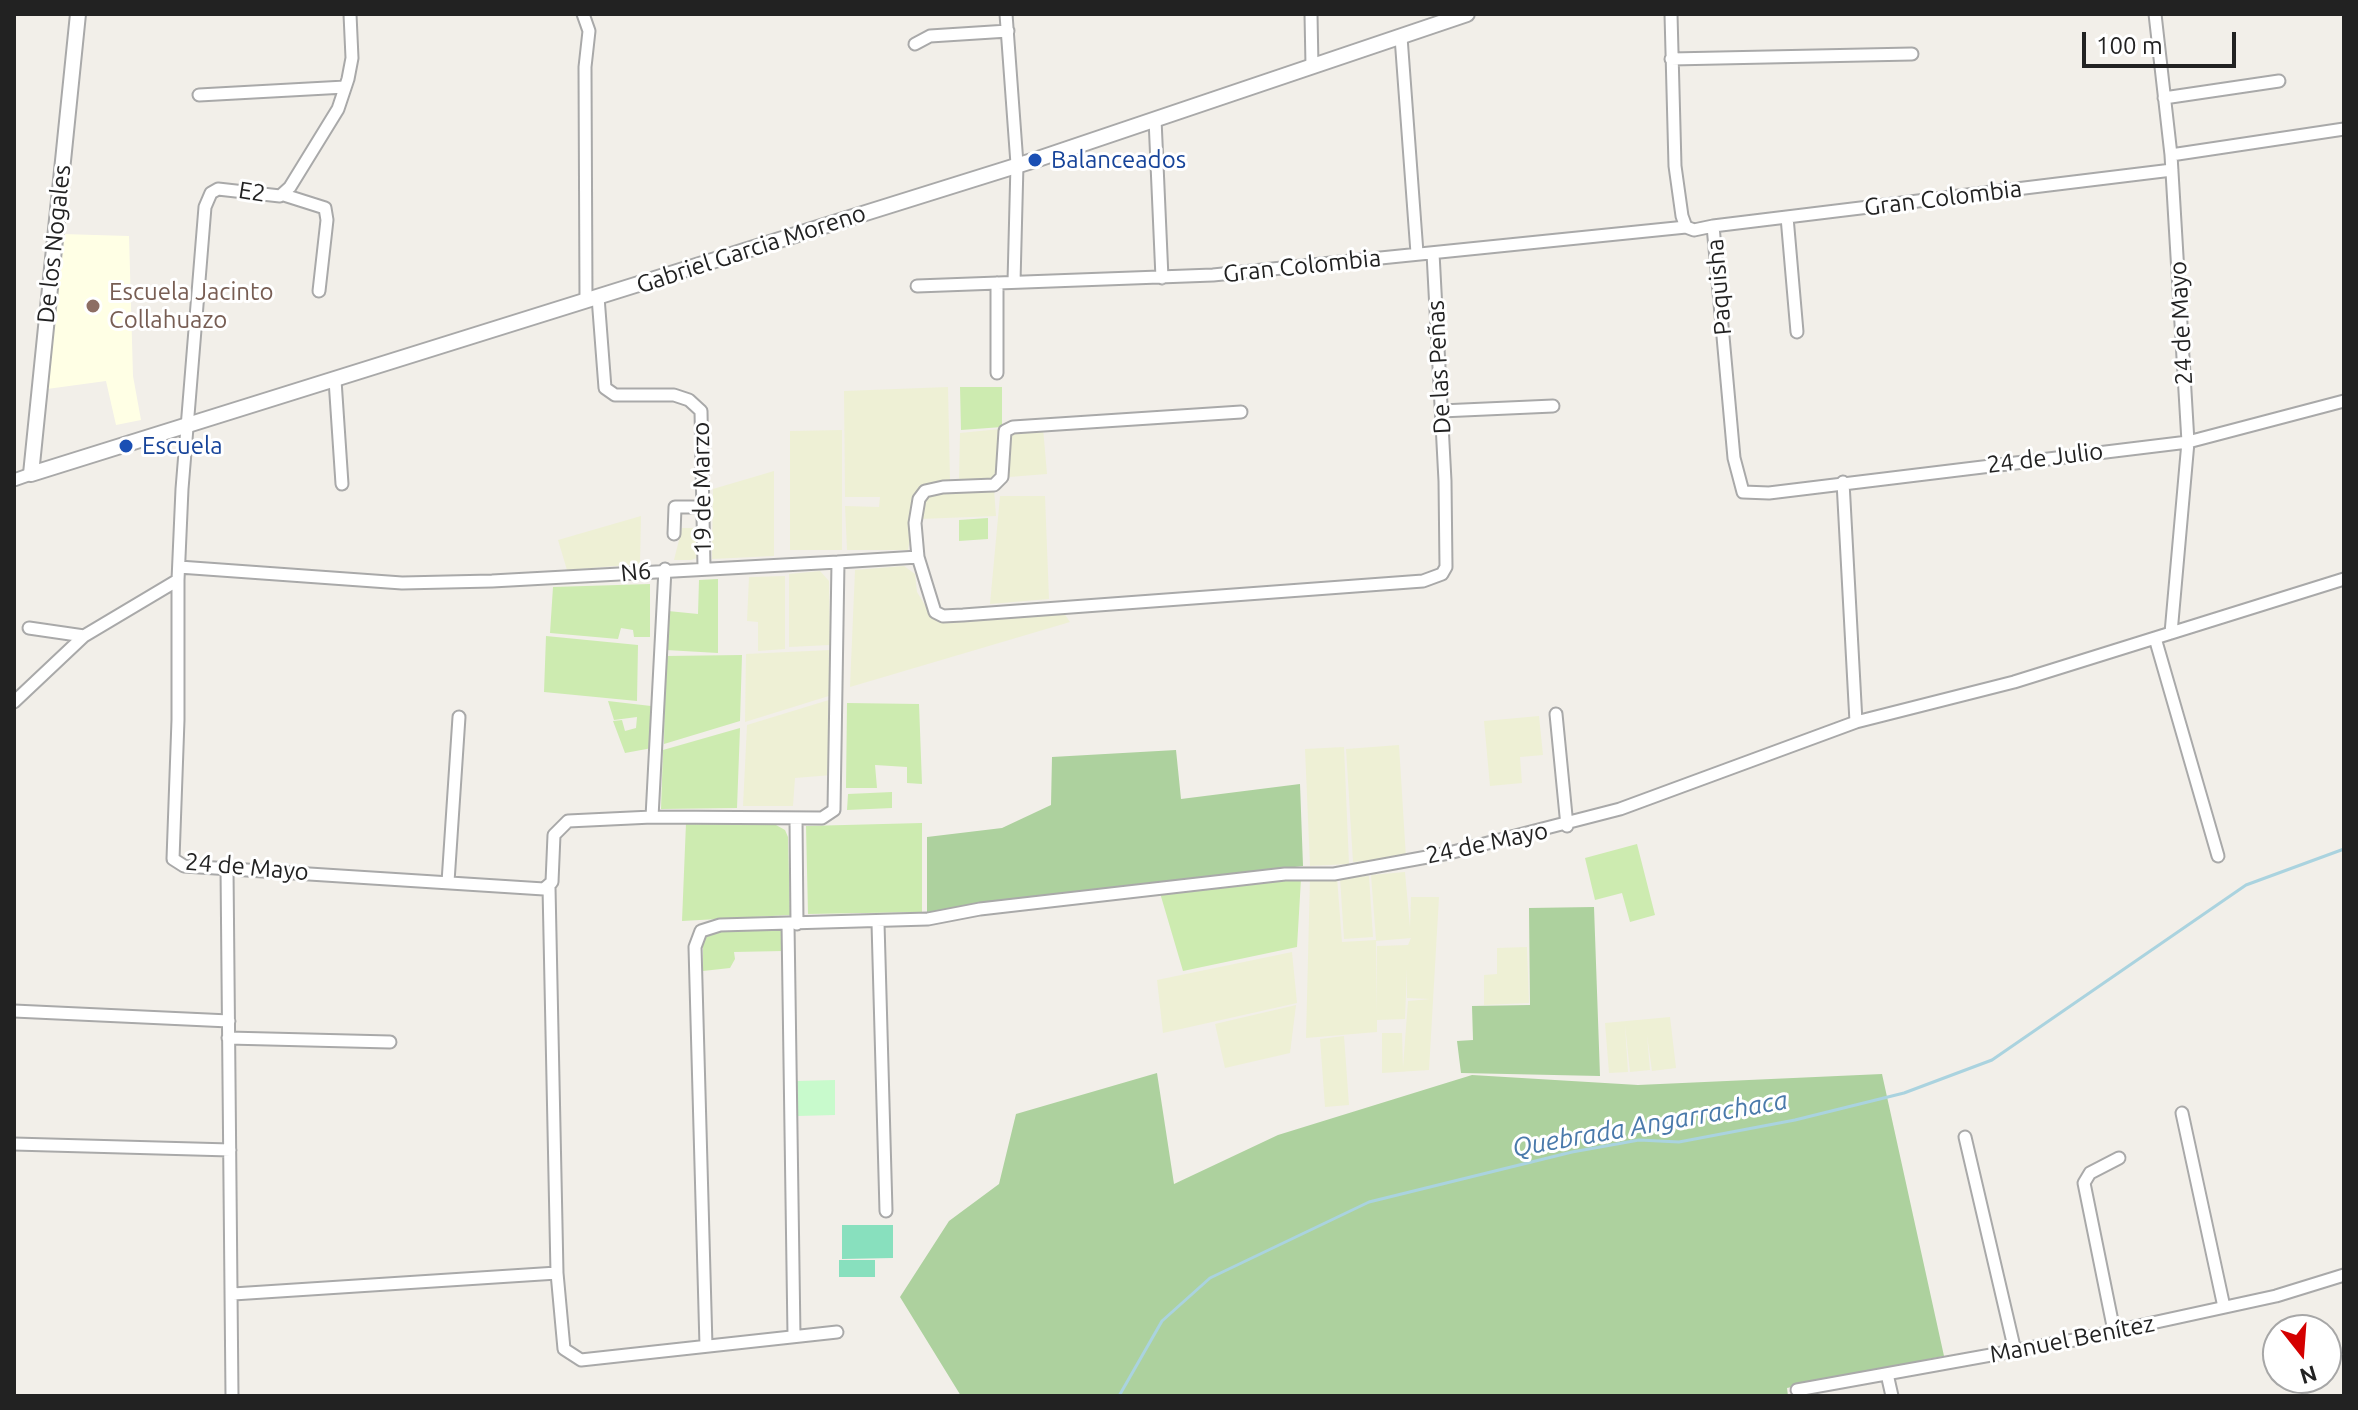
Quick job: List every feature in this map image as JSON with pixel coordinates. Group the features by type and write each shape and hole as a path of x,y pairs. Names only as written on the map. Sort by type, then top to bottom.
{"street":[{"name":"De los Nogales","path":"30,475 78,14"},
{"name":"E2","path":"185,427 208,197 224,188 284,195 338,109 352,58 350,14"},
{"name":"19 de Marzo","path":"583,14 589,31 585,67 592,299 605,388 615,395 674,395 689,400 701,411 704,568"},
{"path":"1006,14 1017,164 1014,282"},
{"path":"1311,14 1312,66"},
{"name":"Gabriel Garcia Moreno","path":"14,480 1017,164 1401,37 1449,17 1467,14"},
{"name":"Paquisha","path":"1671,14 1675,166 1686,227 1694,230 1713,226 1734,458 1743,492"},
{"name":"24 de Mayo","path":"2155,14 2171,155 2188,442 2171,633"},
{"path":"915,44 930,36 1008,31"},
{"path":"1401,37 1417,253"},
{"path":"1671,59 1912,54"},
{"path":"2164,98 2279,81"},
{"path":"199,95 345,87"},
{"path":"1155,119 1162,278"},
{"path":"2171,155 2344,129"},
{"name":"Gran Colombia","path":"1713,226 2172,170"},
{"path":"284,195 325,208 327,220 319,291"},
{"path":"1787,217 1797,332"},
{"name":"Gran Colombia","path":"917,286 1162,278 1624,236 1686,227"},
{"name":"De las Peñas","path":"918,557 935,612 943,616 1435,579 1446,567 1445,481 1433,253"},
{"path":"997,283 997,373"},
{"path":"335,380 342,484"},
{"name":"24 de Julio","path":"1743,492 1769,493 2188,442 2344,401"},
{"path":"1441,411 1553,406"},
{"path":"918,557 915,523 919,499 925,491 943,487 994,485 1002,477 1003,437 1013,427 1241,412"},
{"name":"24 de Mayo","path":"185,427 178,580 178,720 171,855 175,863 184,866 549,887"},
{"path":"1843,482 1856,722"},
{"path":"674,534 675,507 704,507"},
{"name":"N6","path":"179,567 402,583 506,581 665,569 918,557"},
{"path":"837,1332 581,1360 572,1358 564,1349 557,1273 549,887 554,835 562,824 652,817 796,819 829,816 836,797 838,562"},
{"path":"652,817 665,569"},
{"name":"24 de Mayo","path":"706,1346 695,947 701,931 713,926 928,919 980,909 1285,874 1334,874 1567,826 1856,722 2014,682 2344,579"},
{"path":"14,702 84,636 178,580"},
{"path":"29,628 84,636"},
{"path":"2155,638 2218,856"},
{"path":"1556,714 1567,826"},
{"path":"448,882 459,717"},
{"path":"794,1336 787,924 796,819"},
{"path":"227,868 232,1396"},
{"path":"878,923 886,1211"},
{"path":"14,1011 229,1021"},
{"path":"228,1038 390,1042"},
{"path":"2182,1113 2224,1307"},
{"path":"1965,1137 2015,1351"},
{"path":"14,1144 230,1150"},
{"path":"2114,1331 2084,1183 2090,1173 2119,1158"},
{"path":"233,1294 557,1273"},
{"name":"Manuel Benítez","path":"1797,1390 2114,1331 2224,1307 2344,1275"},
{"path":"1887,1374 1892,1396"}],"shaded area":[{"name":"Escuela Jacinto Collahuazo","path":"62,234 129,236 133,376 141,420 116,425 106,381 47,389"},
{"path":"948,387 950,480 927,484 918,490 908,550 847,550 845,506 879,507 880,497 845,497 844,391"},
{"path":"1043,428 1047,474 1009,477 1007,434 1015,429"},
{"path":"1000,429 998,479 959,482 960,433"},
{"path":"842,430 842,550 790,550 790,431"},
{"path":"774,471 774,556 712,559 713,489"},
{"path":"994,489 996,516 920,519 925,495 941,490"},
{"path":"1000,496 1045,496 1049,599 990,604"},
{"path":"641,516 640,564 567,570 558,540"},
{"path":"682,528 698,528 697,558 674,560"},
{"path":"904,566 915,574 917,592 931,615 939,621 1064,613 1070,622 850,687 855,570"},
{"path":"820,571 829,581 830,645 789,647 789,574"},
{"path":"785,576 785,649 758,651 758,622 747,621 749,577"},
{"path":"830,650 832,695 745,722 746,654"},
{"path":"832,699 832,775 795,778 793,806 743,806 747,725"},
{"path":"1539,716 1543,755 1520,757 1522,783 1490,786 1484,721"},
{"path":"1399,745 1406,858 1353,862 1346,749"},
{"path":"1344,747 1349,864 1310,866 1305,749"},
{"path":"1405,872 1410,927 1411,897 1439,897 1429,1070 1382,1073 1382,1033 1402,1033 1403,1067 1408,1001 1430,999 1407,998 1407,969 1405,1019 1377,1020 1377,1032 1306,1038 1310,877 1337,877 1342,942 1376,940 1371,875","holes":["1411,938 1408,945 1377,946 1377,1016 1376,941"]},
{"path":"1369,876 1373,937 1344,939 1340,878"},
{"path":"1527,947 1529,1003 1484,1005 1484,975 1497,974 1497,948"},
{"path":"1292,952 1297,1003 1163,1033 1157,980"},
{"path":"1296,1005 1290,1053 1225,1068 1215,1024"},
{"path":"1670,1017 1676,1068 1652,1071 1647,1035 1650,1070 1630,1072 1625,1025 1628,1072 1609,1073 1605,1023"},
{"path":"1344,1036 1349,1105 1325,1107 1320,1039"}],"green space":[{"path":"960,387 1002,387 1002,427 961,430"},
{"path":"988,518 988,539 959,541 959,520"},
{"path":"718,579 718,653 666,650 668,611 698,614 699,580"},
{"path":"650,584 650,637 634,637 633,630 621,628 618,639 550,633 553,587"},
{"path":"546,636 638,645 637,701 544,692"},
{"path":"742,655 740,721 664,744 665,656"},
{"path":"608,701 651,706 652,748 625,753 613,721 622,720 625,731 636,728 637,717 614,720"},
{"path":"847,703 919,704 922,784 907,783 907,767 875,765 877,788 846,788"},
{"path":"740,728 737,808 661,809 663,750"},
{"path":"1176,750 1181,799 1300,784 1303,866 927,912 927,837 1002,828 1051,805 1052,757"},
{"path":"892,792 892,808 847,810 848,794"},
{"path":"686,823 776,825 785,830 788,837 790,915 682,921"},
{"path":"922,823 922,912 808,914 806,826"},
{"path":"1637,844 1655,915 1630,922 1622,893 1595,900 1585,858"},
{"path":"1301,879 1297,947 1183,971 1160,893"},
{"path":"1594,907 1600,1076 1461,1073 1457,1041 1473,1040 1472,1006 1530,1005 1529,908"},
{"path":"782,928 783,951 734,952 735,959 730,968 703,971 703,937 724,930"},
{"path":"1157,1073 1174,1184 1278,1135 1472,1075 1638,1085 1882,1074 1944,1356 1787,1388 1788,1396 961,1396 900,1297 949,1221 999,1184 1016,1114"},
{"path":"835,1080 835,1115 798,1116 797,1081"},
{"path":"842,1225 893,1225 893,1258 842,1259"},
{"path":"839,1260 875,1260 875,1277 839,1277"}],"waterway":[{"name":"Quebrada Angarrachaca","path":"2344,809 2344,832"},
{"name":"Quebrada Angarrachaca","path":"1119,1396 1162,1321 1210,1278 1369,1202 1572,1152 1639,1140 1679,1142 1795,1120 1904,1093 1992,1060 2246,885 2344,849"}],"place":[{"name":"Balanceados","path":"1035,160"},
{"name":"Escuela Jacinto Collahuazo","path":"93,306"},
{"name":"Escuela","path":"126,446"}]}
